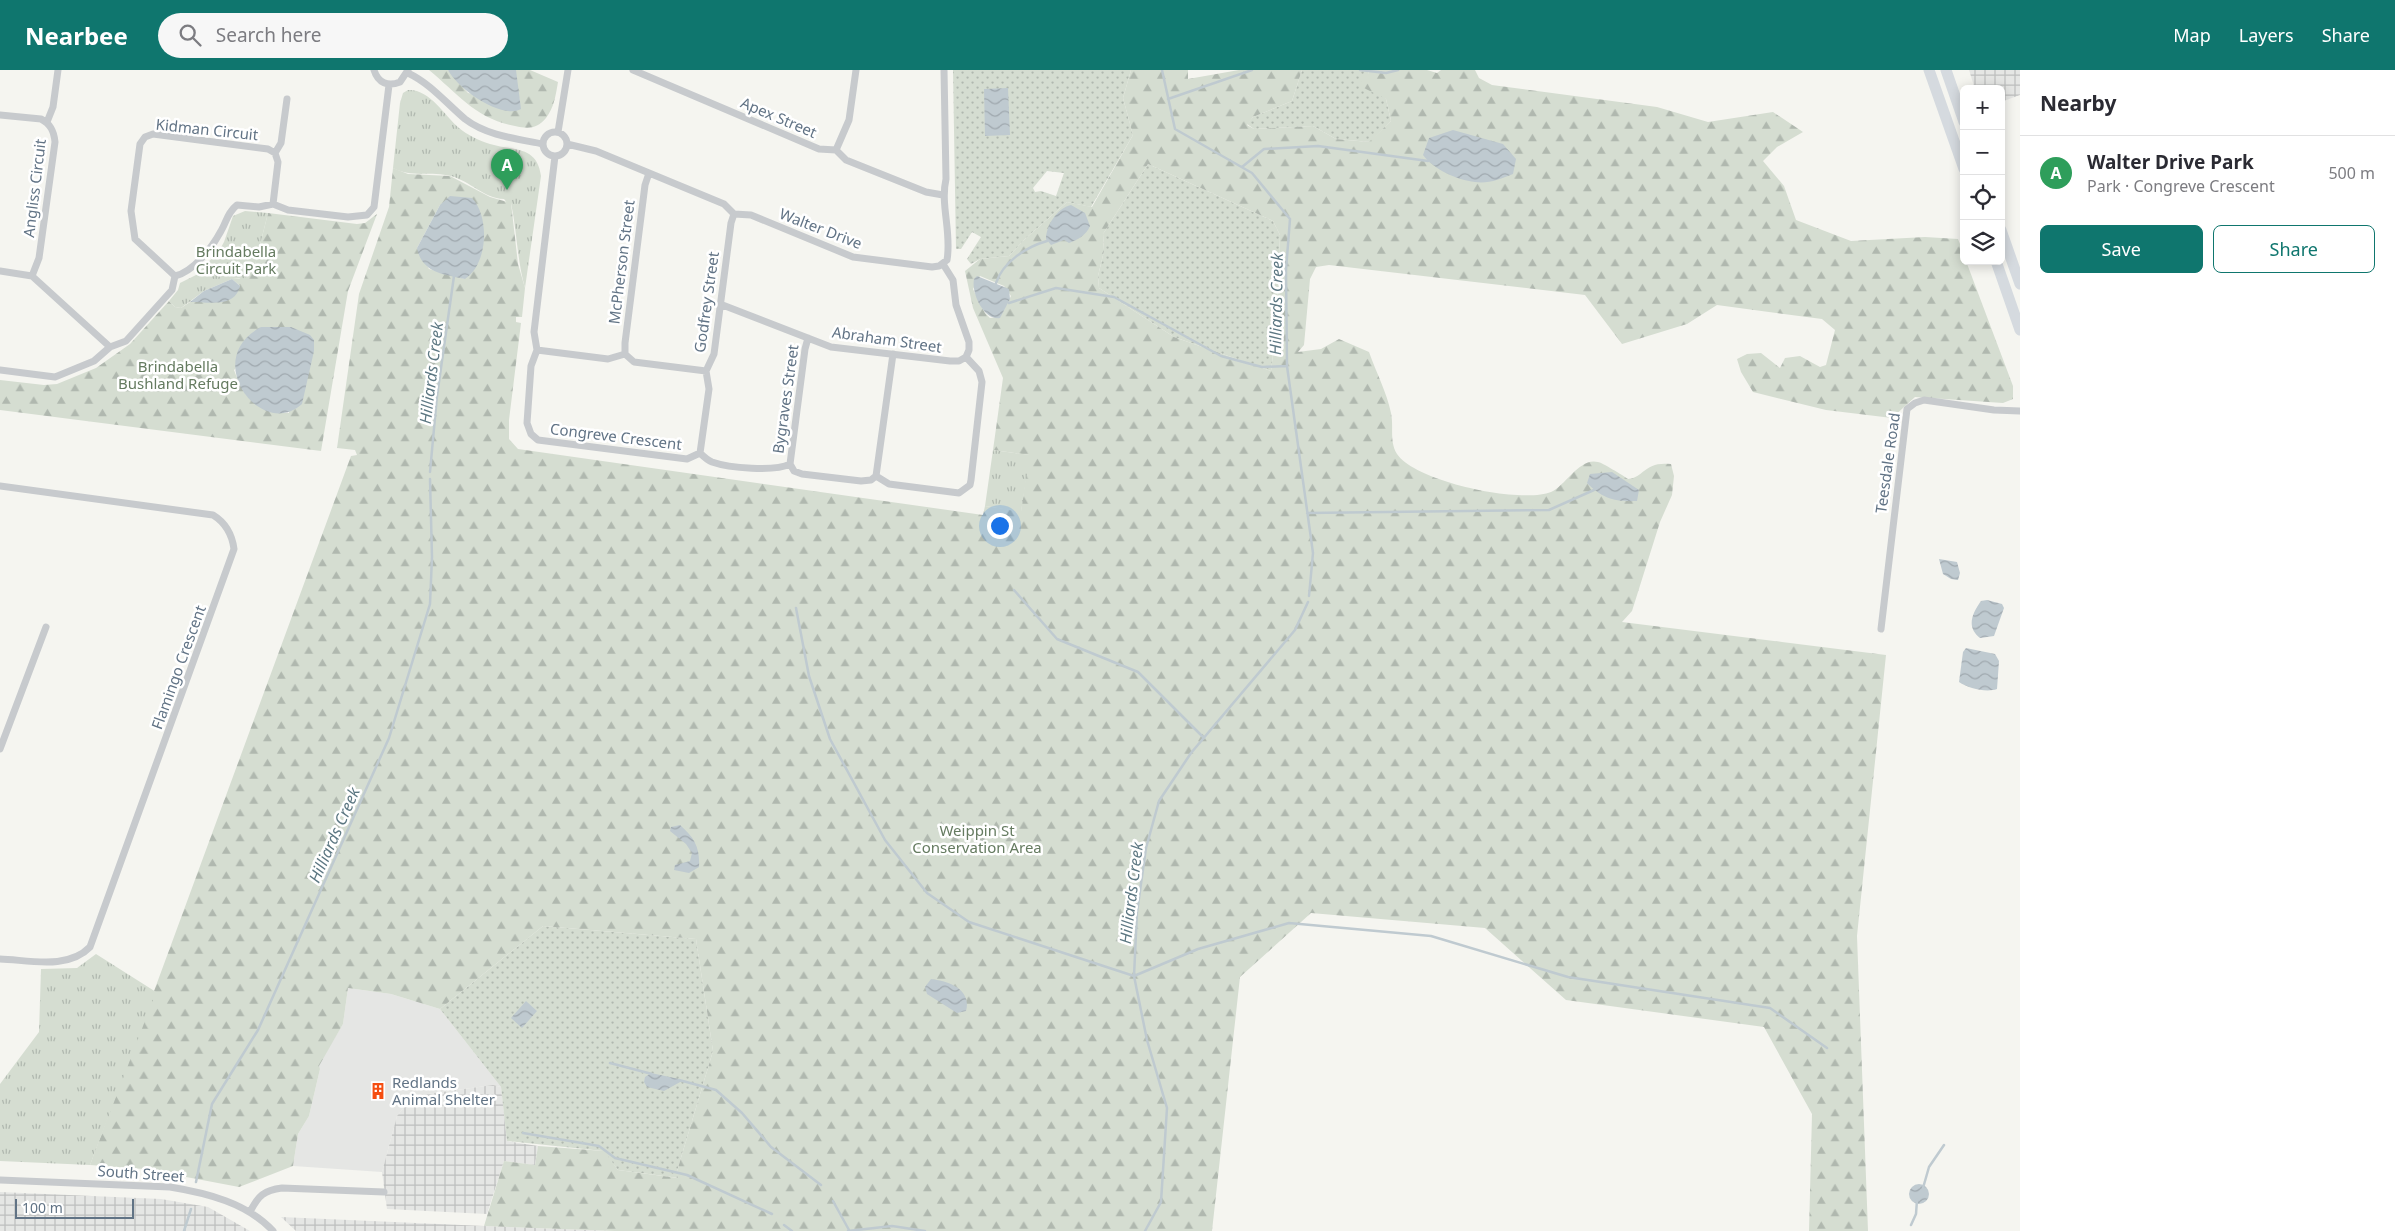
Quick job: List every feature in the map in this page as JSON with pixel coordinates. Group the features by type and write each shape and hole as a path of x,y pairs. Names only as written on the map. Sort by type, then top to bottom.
{"main road":[{"path":"1929,70 1960,158"},
{"path":"1946,70 1960,110"},
{"path":"2005,241 2020,284"},
{"path":"1997,265 2020,330"}],"street":[{"path":"47,122 53,107 58,70"},
{"path":"374,70 379,80 389,84 400,82 408,72 423,80 470,122 493,133 543,144 548,153 556,156 565,152 567,144 565,137 558,132 549,134 543,144"},
{"path":"558,132 568,70"},
{"name":"Apex Street","path":"633,70 820,149 836,150 851,162 926,192 943,195"},
{"path":"836,150 849,120 856,70"},
{"path":"876,476 889,484 959,493 970,485 982,382 978,371 966,357 969,350 969,342 956,305 953,280 943,264 947,260 948,251 947,211 943,195 946,179 944,70"},
{"path":"0,370 55,377 94,361 110,347 126,341 172,290 175,276 187,273 216,240 233,208 237,205 259,206 273,204 288,210 356,218 371,211 376,188 389,84"},
{"name":"Kidman Circuit","path":"275,153 281,142 287,99"},
{"name":"Angliss Circuit","path":"0,115 9,114 47,122 54,132 55,142 39,258 32,276"},
{"name":"Kidman Circuit","path":"175,276 135,239 132,222 140,144 145,137 153,134 268,149 275,153 278,162 273,204"},
{"name":"Walter Drive","path":"567,144 596,151 724,204 734,214 752,215 853,257 932,267 943,264"},
{"name":"Congreve Crescent","path":"556,156 534,332 537,350 531,366 528,429 535,438 687,459 700,453 706,459 718,463 773,470 790,464"},
{"name":"McPherson Street","path":"625,354 645,184 649,173"},
{"name":"Godfrey Street","path":"700,453 709,389 706,371 714,354 734,214"},
{"path":"0,271 32,276 110,347"},
{"name":"Abraham Street","path":"720,304 832,347 950,361 959,361 966,357"},
{"name":"Bygraves Street","path":"790,464 808,338"},
{"path":"537,350 608,359 625,354 634,362 706,371"},
{"path":"790,464 794,471 802,474 861,481 871,480 876,476 893,354"},
{"name":"Teesdale Road","path":"1881,629 1908,409 1916,402 1924,400 1994,410 2018,409"},
{"name":"Flamingo Crescent","path":"0,486 213,515 221,520 228,529 234,549 90,947 84,953 68,961 0,959"},
{"path":"0,749 46,627"},
{"name":"South Street","path":"0,1180 170,1187 212,1195 250,1212 273,1231"},
{"path":"250,1212 256,1199 268,1189 384,1192"}],"shaded area":[{"path":"1969,70 2020,70 2020,95 2005,101 2005,85 1974,85"},
{"path":"348,988 391,994 440,1009 501,1087 493,1085 413,1096 397,1116 382,1172 293,1166 298,1134 309,1116 320,1069 318,1066 343,1024"},
{"path":"493,1085 501,1087 507,1141 538,1146 535,1165 504,1161 487,1214 387,1209 382,1172 397,1116 413,1096"},
{"path":"0,1192 161,1199 208,1207 250,1231 0,1231"},
{"path":"281,1217 484,1226 615,1231 296,1231"}],"green space":[{"path":"429,70 448,70 468,93 520,102 516,83 516,70 530,70 558,82 549,114 543,122 536,126 524,128 501,123 478,112"},
{"path":"953,70 1131,70 1123,98 1133,135 1091,207 1067,202 1025,239 1009,256 980,259 971,264 967,259 981,237 972,232 961,249 956,249","holes":["1047,171 1064,173 1056,196 1041,191 1035,192 1033,188"]},
{"name":"Weippin St Conservation Area","path":"1131,70 1188,70 1188,79 1239,70 1302,70 1292,101 1253,117 1247,125 1254,129 1313,126 1336,139 1369,142 1391,121 1386,99 1358,85 1368,74 1369,70 1427,70 1437,73 1441,70 1475,70 1479,78 1492,85 1657,107 1708,122 1773,112 1803,132 1777,147 1763,161 1784,186 1796,220 1851,241 1925,237 1958,239 1960,244 1960,265 1968,265 2013,386 2013,399 2003,403 1915,397 1892,418 1826,410 1753,392 1741,372 1737,359 1747,354 1761,353 1780,368 1785,358 1800,356 1820,367 1826,365 1835,330 1822,319 1717,305 1687,324 1622,344 1585,295 1329,265 1316,267 1310,279 1304,345 1298,352 1321,349 1339,339 1369,352 1389,405 1392,418 1392,439 1397,454 1408,464 1446,481 1494,493 1537,495 1551,492 1579,467 1591,462 1600,463 1628,479 1634,478 1655,465 1671,464 1674,476 1672,495 1660,522 1632,611 1622,622 1886,655 1857,936 1868,1231 1809,1231 1812,1114 1764,1027 1566,1000 1485,928 1311,913 1240,977 1212,1231 615,1231 484,1226 504,1161 535,1165 538,1146 604,1151 618,1170 678,1178 677,1171 713,1051 696,939 543,926 440,1009 391,994 348,988 343,1024 319,1066 320,1069 309,1116 298,1134 293,1166 239,1187 144,1169 90,1165 351,456 357,455 355,450 337,448 359,294 389,207 393,168 408,174 450,176 490,197 511,203 518,264 525,288 522,317 516,317 516,322 521,323 509,420 509,439 518,449 983,515 985,506 1021,511 1029,455 993,450 1003,378 973,308 965,271 980,259 1009,256 1025,239 1067,202 1092,207 1133,135 1123,98","holes":["1148,164 1273,221 1280,235 1276,329 1271,371 1174,337 1099,288 1098,276 1104,251 1103,234","440,205 465,279 429,269 417,248","980,276 1004,286 1011,296 1000,317 990,318 985,313 973,289"]},
{"path":"1302,70 1369,70 1368,74 1386,99 1391,121 1370,142 1336,139 1313,126 1254,129 1247,124 1253,117 1292,101"},
{"path":"408,90 416,91 430,98 459,128 470,135 490,144 523,151 535,159 541,176 525,288 520,267 511,203 508,204 504,199 483,193 458,178 436,174 407,173 393,168 400,103 403,93"},
{"path":"1148,164 1273,221 1280,235 1276,329 1271,371 1174,337 1099,288 1098,276 1104,251 1103,234"},
{"name":"Brindabella Circuit Park","path":"245,211 268,213 254,269 245,278 232,279 204,291 181,308 175,307 169,301 178,290 180,283 196,275 219,251 233,216"},
{"name":"Brindabella Bushland Refuge","path":"268,213 357,224 365,223 377,214 348,291 321,451 0,410 0,380 44,385 57,384 96,368 130,344 169,301 175,307 181,308 190,302 211,302 240,286 232,279 239,279 254,269","holes":["278,327 291,327 289,413 277,412 268,410 253,402 242,389 234,370"]},
{"path":"993,450 1030,455 1021,512 985,506"},
{"path":"543,926 696,939 713,1051 677,1171 679,1178 618,1170 603,1151 507,1141 501,1087 440,1009"},
{"path":"96,954 156,992 90,1165 0,1161 0,1084 39,1032 41,969 77,968"}],"water":[{"path":"448,70 516,70 521,109 512,111 502,110 491,106 460,85"},
{"path":"1008,88 1010,135 985,136 984,89"},
{"path":"1453,130 1503,144 1516,159 1513,174 1490,182 1475,182 1453,176 1433,165 1423,155 1429,138"},
{"path":"450,196 472,198 478,206 484,228 482,252 478,263 473,272 465,279 435,271 424,263 417,248 440,205"},
{"path":"1071,205 1085,213 1090,226 1076,240 1069,243 1064,240 1051,245 1046,239 1050,223 1061,210"},
{"path":"977,276 1009,289 1010,299 1000,318 994,318 989,315 980,305 974,285 974,279"},
{"path":"232,279 240,286 233,298 213,303 190,302 204,291"},
{"path":"261,327 291,327 310,335 314,340 314,351 302,404 286,413 270,412 255,404 243,391 236,375 236,358 244,341"},
{"path":"1612,472 1639,490 1637,501 1615,500 1603,496 1587,483 1590,474"},
{"path":"1939,559 1957,562 1960,573 1958,580 1951,579 1943,574"},
{"path":"1987,600 2002,604 2004,608 1994,636 1980,638 1973,629 1972,620 1981,601"},
{"path":"1966,648 1995,654 1999,661 1997,689 1977,689 1959,682 1963,652"},
{"path":"680,825 693,839 699,854 699,867 689,873 674,870 675,865 690,861 692,853 686,844 670,831 671,827"},
{"path":"931,979 951,984 962,992 967,1003 966,1011 957,1013 927,994 925,987"},
{"path":"526,1001 537,1011 522,1028 511,1018"},
{"path":"651,1073 682,1081 664,1091 647,1087 644,1082 645,1077"},
{"path":"1919,1184 1926,1187 1929,1194 1926,1201 1919,1204 1912,1201 1909,1194 1912,1187"}],"waterway":[{"name":"Hilliards Creek","path":"1162,70 1175,129 1252,173 1290,219 1286,270 1287,366 1313,553 1309,596"},
{"path":"1168,99 1252,70"},
{"path":"1360,70 1386,73 1398,70"},
{"path":"1242,167 1264,149 1318,146 1428,161"},
{"path":"996,283 1004,268 1016,256 1031,247 1047,241"},
{"name":"Hilliards Creek","path":"430,472 437,396 454,276"},
{"path":"1009,303 1056,288 1114,297 1221,356 1262,367 1287,366"},
{"name":"Hilliards Creek","path":"196,1182 212,1104 258,1030 389,738 430,604 432,557 430,479"},
{"path":"1307,513 1549,510 1594,490"},
{"path":"1014,590 1057,639 1138,672 1204,738"},
{"name":"Hilliards Creek","path":"1145,1231 1161,1202 1167,1108 1147,1040 1134,976 1137,912 1146,848 1159,801 1191,753 1295,630 1308,602"},
{"path":"796,608 809,676 830,739 885,840 927,893 969,922 1134,976 1198,949 1289,923 1431,936 1568,977 1770,1008 1827,1048"},
{"path":"610,1063 652,1074"},
{"path":"679,1080 716,1090 742,1113 771,1147 821,1185"},
{"path":"523,1133 599,1146 615,1158 687,1175 772,1214"},
{"path":"1923,1188 1929,1167 1944,1145"},
{"path":"1911,1225 1916,1214 1917,1200"},
{"path":"833,1201 849,1230"},
{"name":"Hilliards Creek","path":"184,1231 191,1209"},
{"path":"784,1225 792,1231"},
{"name":"Hilliards Creek","path":"848,1231 892,1226 925,1231"}],"place":[{"name":"Walter Drive Park","path":"507,190"},
{"name":"Redlands Animal Shelter","path":"378,1091"}]}
